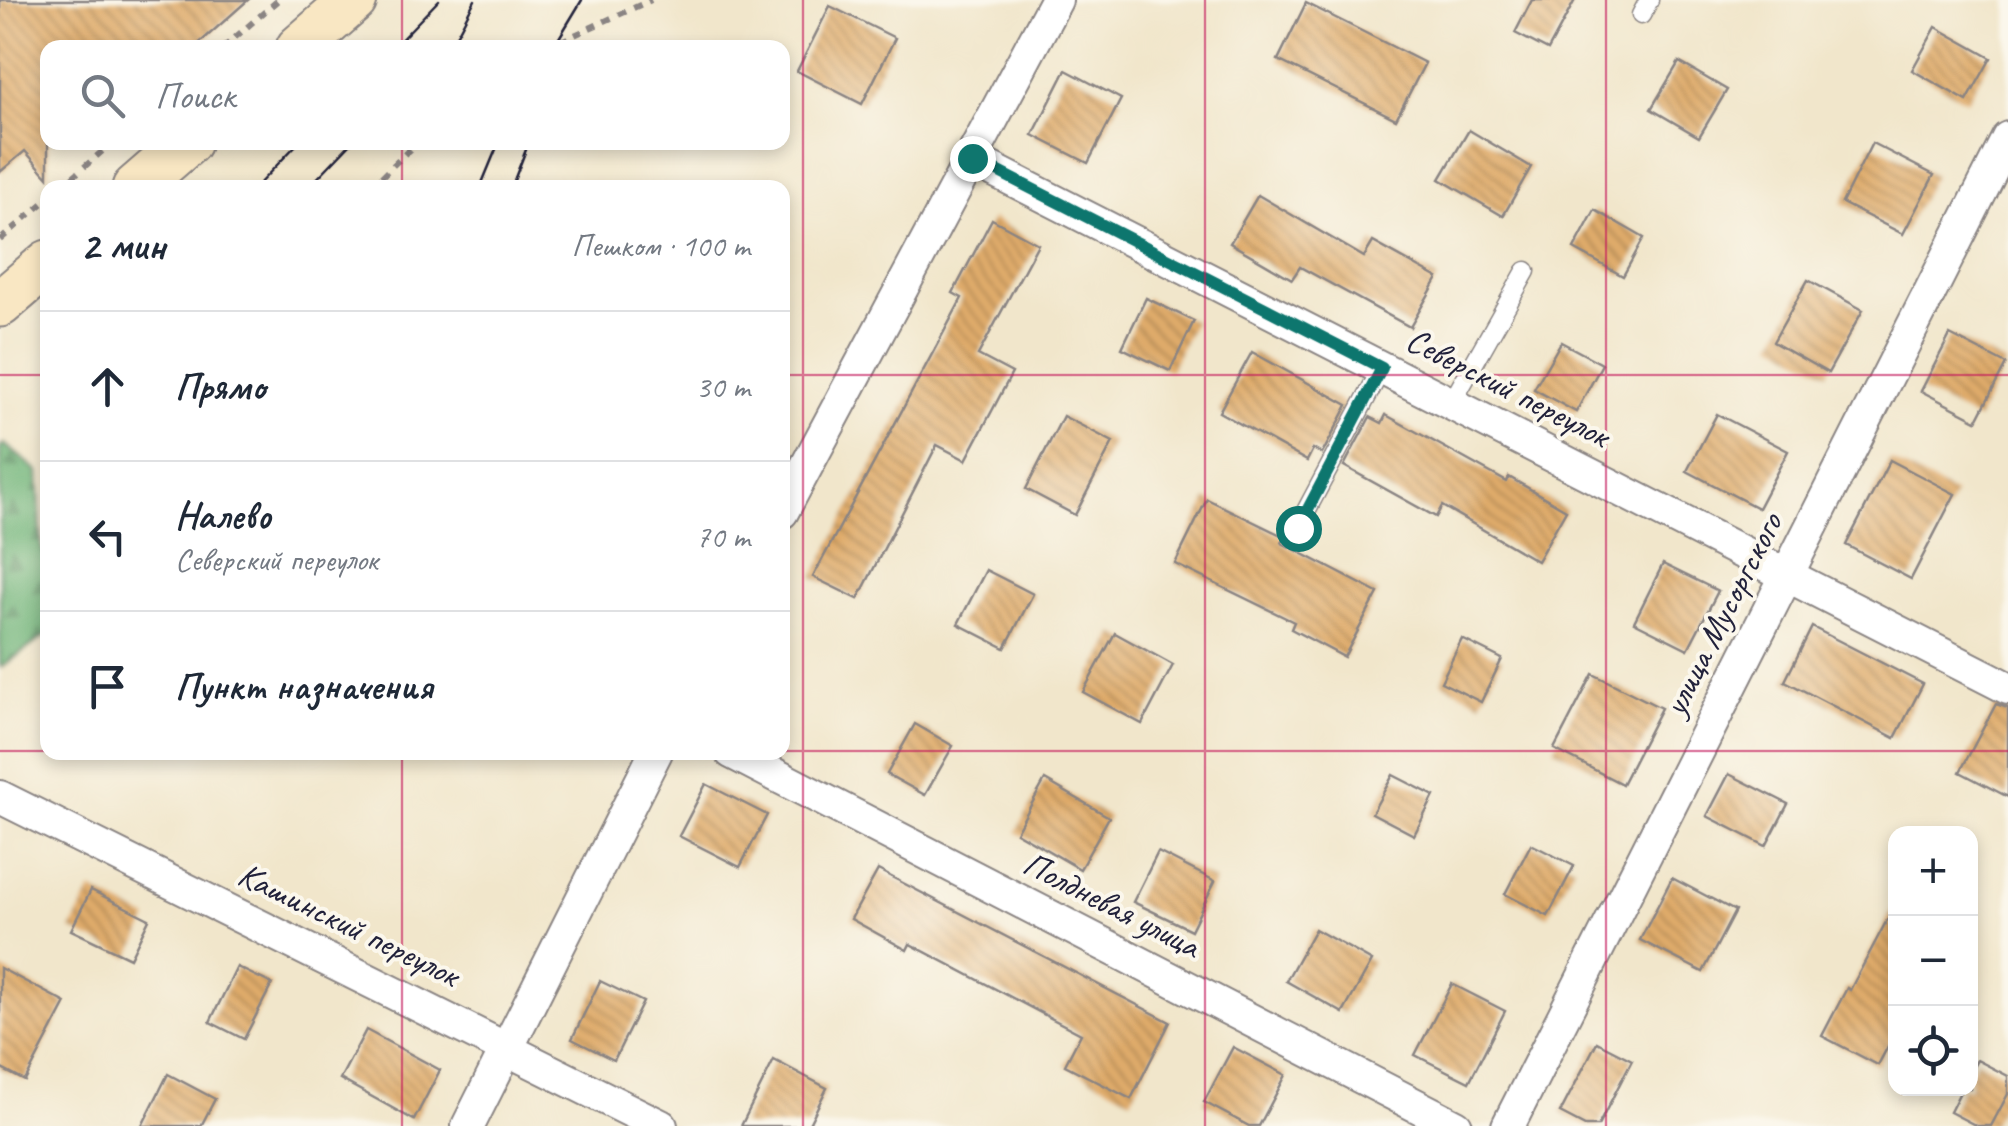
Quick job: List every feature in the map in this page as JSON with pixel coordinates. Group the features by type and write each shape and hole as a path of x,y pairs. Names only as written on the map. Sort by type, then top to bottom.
{"main road":[{"path":"308,40 354,0"},
{"path":"144,180 179,150"},
{"path":"0,304 40,270"}],"street":[{"path":"790,497 1056,0"},
{"name":"улица Мусоргского","path":"1508,1126 2008,138"},
{"name":"Северский переулок","path":"972,158 2008,688"},
{"path":"468,1126 652,760"},
{"name":"Полдневая улица","path":"747,760 1456,1126"},
{"name":"Кашинский переулок","path":"0,796 661,1126"}],"lane":[{"path":"1452,402 1526,271"},
{"path":"1298,528 1382,368"}],"path":[{"path":"232,40 278,0"},
{"path":"564,40 651,0"},
{"path":"69,180 104,150"},
{"path":"378,180 409,150"},
{"path":"0,240 40,206"}],"green space":[{"path":"4,444 38,471 40,640 0,668 0,447"}],"building":[{"path":"0,0 248,0 203,40 40,40 40,150 48,150 48,177 25,151 0,172"},
{"path":"1532,0 1575,0 1548,50 1515,33"},
{"path":"1306,3 1425,63 1396,119 1278,60"},
{"path":"830,6 895,38 862,104 797,71"},
{"path":"1936,27 1991,58 1967,101 1912,70"},
{"path":"1679,62 1727,90 1699,137 1651,109"},
{"path":"1066,70 1121,99 1088,163 1033,135"},
{"path":"1469,130 1531,167 1503,216 1440,179"},
{"path":"1872,143 1934,175 1903,234 1842,203"},
{"path":"1258,195 1364,257 1373,242 1438,278 1410,327 1300,267 1292,279 1230,243"},
{"path":"1595,210 1644,238 1623,276 1574,249"},
{"path":"992,219 1038,244 978,355 1012,373 966,460 937,445 858,599 813,577 962,298 953,293"},
{"path":"1808,280 1863,310 1828,373 1773,342"},
{"path":"1146,298 1194,321 1170,371 1122,348"},
{"path":"1950,335 2006,364 1977,420 1921,391"},
{"path":"1561,342 1602,364 1576,412 1534,389"},
{"path":"1252,352 1348,405 1322,454 1313,449 1307,461 1219,412"},
{"path":"1717,414 1788,451 1758,508 1687,471"},
{"path":"1386,415 1566,510 1537,561 1442,506 1436,517 1344,466 1370,417 1382,423"},
{"path":"1063,416 1113,442 1075,515 1026,489"},
{"path":"1890,460 1955,494 1911,579 1846,545"},
{"path":"1207,499 1285,537 1282,543 1378,593 1344,657 1291,629 1294,622 1175,564"},
{"path":"1663,564 1718,591 1688,649 1634,622"},
{"path":"986,570 1033,594 1005,648 958,624"},
{"path":"1812,627 1923,684 1895,738 1785,681"},
{"path":"1115,633 1173,665 1142,724 1083,692"},
{"path":"1462,639 1502,659 1481,702 1441,682"},
{"path":"1593,674 1661,708 1622,784 1554,749"},
{"path":"1996,704 2008,708 2008,797 1960,772"},
{"path":"915,724 953,746 925,795 887,774"},
{"path":"1729,774 1788,804 1766,846 1707,816"},
{"path":"1393,775 1434,796 1414,835 1372,813"},
{"path":"1045,780 1109,817 1080,869 1016,832"},
{"path":"706,784 767,815 740,867 679,836"},
{"path":"1531,844 1574,866 1548,916 1505,894"},
{"path":"1158,852 1215,881 1191,930 1133,902"},
{"path":"878,870 1170,1022 1131,1099 1065,1065 1081,1034 910,944 907,950 851,919"},
{"path":"1672,878 1735,911 1703,972 1640,940"},
{"path":"91,890 149,919 130,958 71,930"},
{"path":"1888,918 1888,1046 1878,1065 1822,1036 1847,988 1850,990"},
{"path":"1315,929 1372,961 1343,1013 1286,981"},
{"path":"237,967 272,984 244,1039 210,1022"},
{"path":"0,968 66,1003 25,1081 0,1068"},
{"path":"600,981 643,1002 614,1060 572,1039"},
{"path":"1452,984 1505,1011 1469,1082 1415,1055"},
{"path":"366,1030 440,1070 414,1120 340,1079"},
{"path":"1597,1042 1632,1060 1598,1126 1585,1126 1560,1113"},
{"path":"1233,1047 1286,1075 1259,1126 1249,1126 1204,1102"},
{"path":"774,1060 827,1088 808,1126 741,1126"},
{"path":"1978,1061 2008,1076 2008,1094 1991,1126 1977,1126 1950,1112 1958,1096 1978,1096"},
{"path":"168,1074 215,1099 201,1126 142,1126"}],"tram line":[{"path":"401,40 439,0"},
{"path":"451,40 475,0"},
{"path":"558,40 582,0"},
{"path":"263,180 291,150"},
{"path":"316,180 344,150"},
{"path":"483,180 496,150"},
{"path":"514,180 526,150"}],"route":[{"path":"972,158 1382,368 1298,528"}]}
